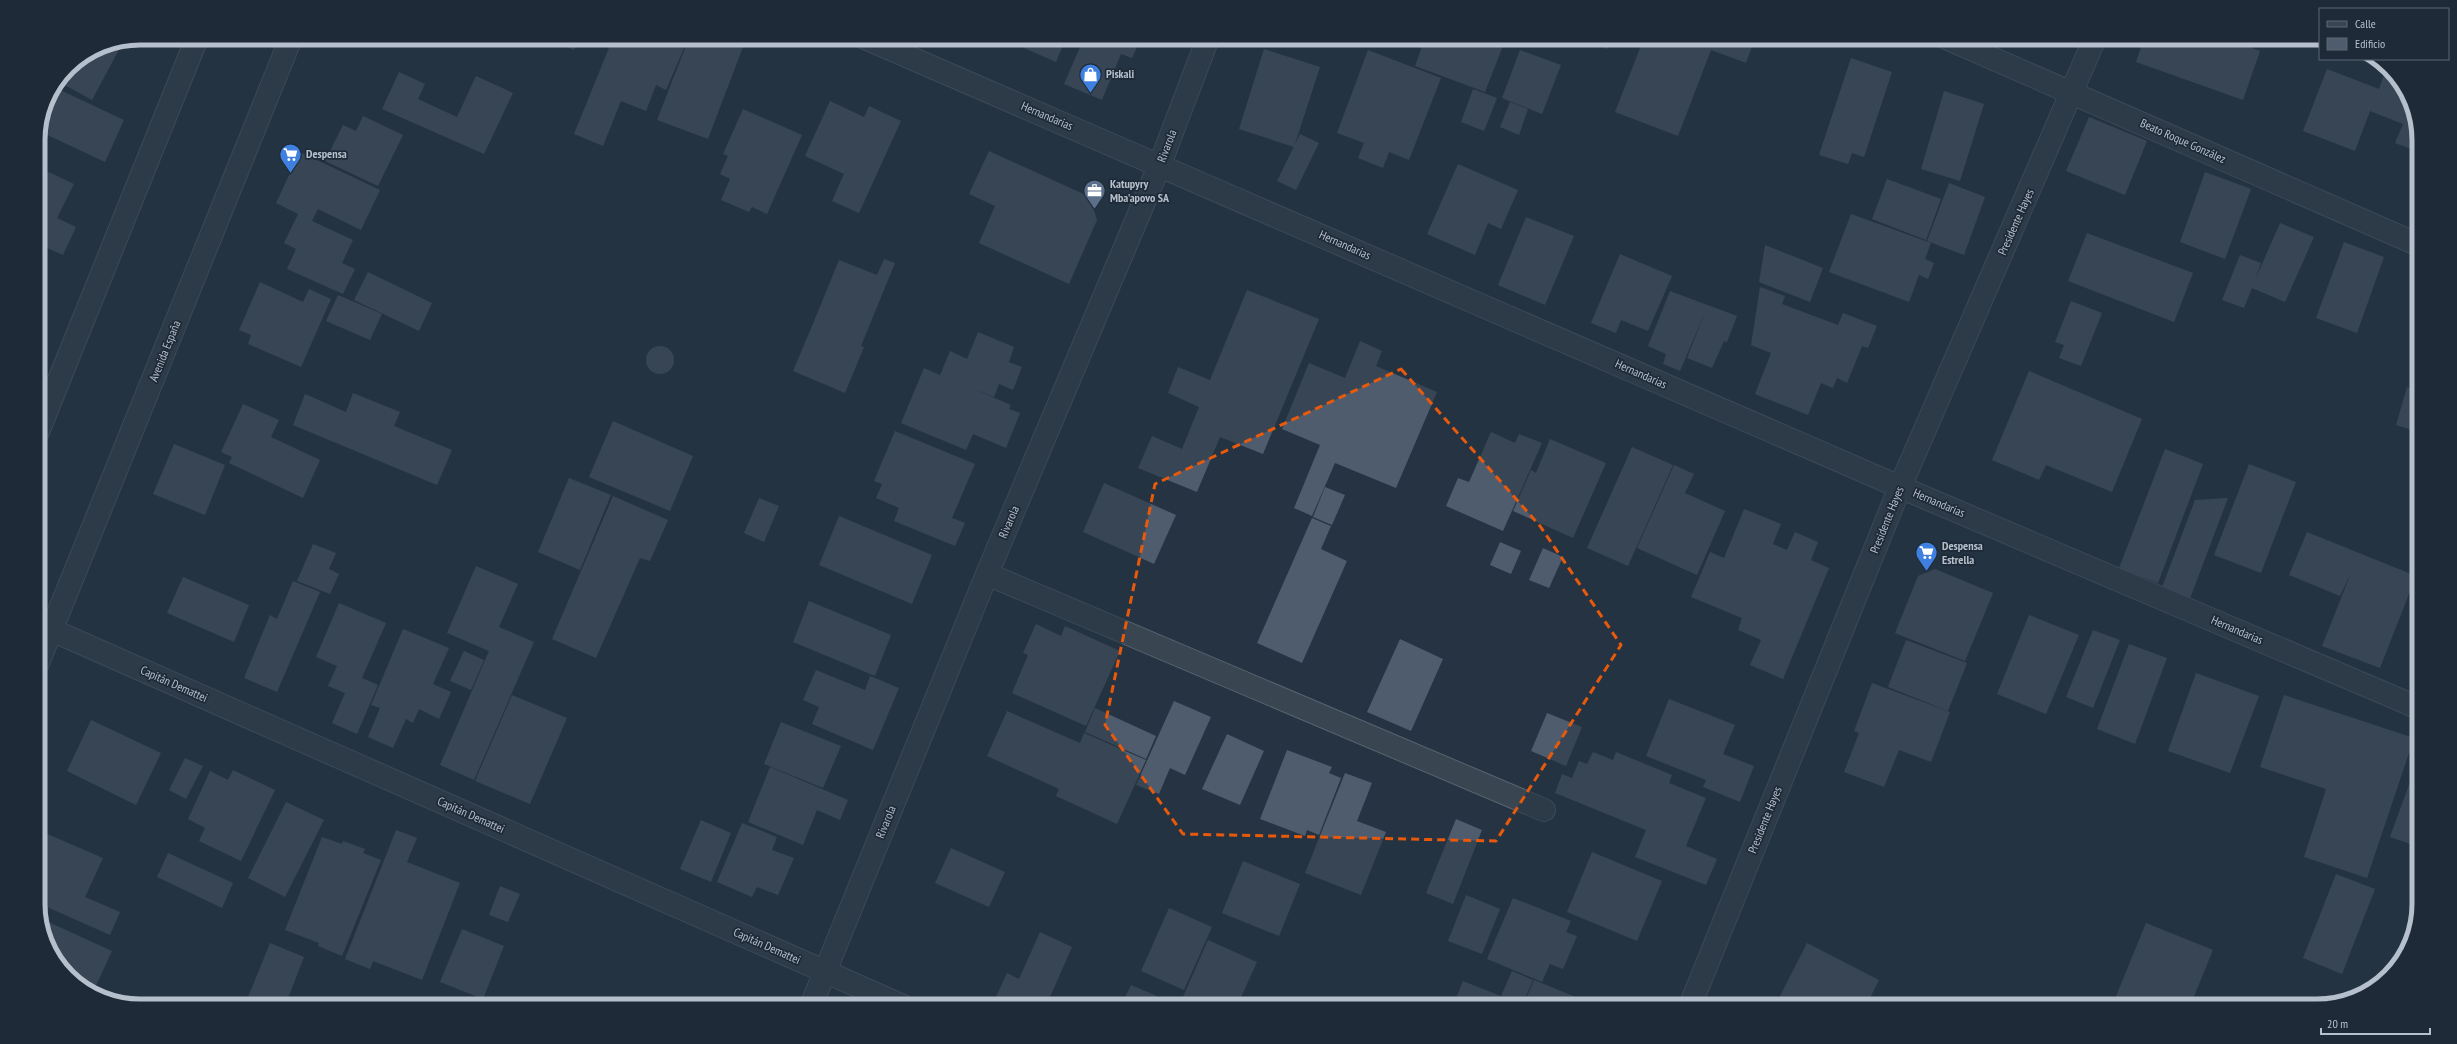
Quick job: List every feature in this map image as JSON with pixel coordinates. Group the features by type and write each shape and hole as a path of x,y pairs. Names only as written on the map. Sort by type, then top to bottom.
{"street":[{"path":"45,415 193,45"},
{"name":"Avenida España","path":"45,627 288,45"},
{"name":"Hernandarias","path":"881,45 1160,164 1900,487 2412,705"},
{"name":"Rivarola","path":"814,999 987,574 1160,164 1205,45"},
{"name":"Beato Roque González","path":"1962,45 2412,242"},
{"name":"Presidente Hayes","path":"1693,999 1900,487 2091,45"},
{"path":"987,574 1544,810"},
{"name":"Capitán Demattei","path":"45,627 887,999"}],"highlighted area":[{"path":"1401,369 1540,526 1621,645 1496,841 1183,834 1105,725 1155,484"}],"building":[{"path":"562,45 576,45 574,50"},
{"path":"610,45 685,45 666,90 656,85 646,111 621,101 603,146 574,134"},
{"path":"686,45 738,45 743,47 708,139 657,120"},
{"path":"1025,45 1063,45 1056,62 1024,48"},
{"path":"1081,45 1138,45 1132,58 1121,54 1102,100 1064,84"},
{"path":"1422,45 1503,45 1485,92 1415,66"},
{"path":"1597,45 1608,45 1607,49"},
{"path":"1641,45 1752,45 1746,63 1711,50 1678,136 1615,112"},
{"path":"2142,45 2244,45 2260,51 2243,100 2136,62"},
{"path":"120,47 92,100 63,84 73,73 87,61 104,52"},
{"path":"1264,49 1320,67 1294,147 1239,129"},
{"path":"1368,50 1441,78 1409,160 1389,152 1383,168 1358,158 1364,143 1337,133"},
{"path":"1520,50 1561,65 1542,114 1502,98"},
{"path":"1851,58 1892,72 1864,157 1852,153 1848,164 1819,155"},
{"path":"2327,69 2379,89 2384,73 2396,87 2407,110 2412,134 2412,149 2395,143 2403,124 2370,111 2355,151 2303,131"},
{"path":"399,72 425,84 418,99 457,117 476,76 513,93 484,154 382,109"},
{"path":"1473,89 1497,98 1484,131 1461,122"},
{"path":"60,90 124,120 105,162 45,134 48,116 52,104"},
{"path":"1944,91 1984,104 1960,181 1921,169"},
{"path":"830,101 864,117 869,106 901,121 859,213 832,201 844,174 805,156"},
{"path":"1510,102 1528,109 1519,135 1500,127"},
{"path":"743,109 802,135 767,214 752,207 749,212 721,200 730,179 720,174 728,156 723,154"},
{"path":"363,116 403,135 378,186 325,161 343,125 356,131"},
{"path":"2089,117 2147,141 2125,195 2066,171"},
{"path":"1300,134 1319,143 1296,190 1277,181"},
{"path":"989,151 1090,197 1097,220 1069,284 979,243 995,206 969,194"},
{"path":"300,152 380,190 361,230 318,209 312,221 353,240 342,263 355,269 343,294 287,269 296,249 284,243 298,214 276,203"},
{"path":"1458,164 1518,190 1501,229 1488,223 1475,255 1427,234"},
{"path":"45,170 74,184 57,218 76,227 63,255 45,247"},
{"path":"2205,172 2251,189 2225,259 2180,242"},
{"path":"1887,179 1941,199 1926,240 1872,219"},
{"path":"1949,183 1985,197 1964,255 1927,241"},
{"path":"1851,214 1931,243 1925,259 1934,263 1928,279 1919,275 1909,302 1829,272"},
{"path":"1526,217 1574,236 1545,305 1498,285"},
{"path":"2280,223 2314,237 2285,302 2252,288 2244,308 2222,300 2240,255 2261,263 2255,280"},
{"path":"2087,233 2193,273 2174,322 2068,281"},
{"path":"2344,242 2384,257 2357,333 2316,318"},
{"path":"1765,245 1823,268 1810,302 1759,282"},
{"path":"1620,254 1672,276 1648,331 1621,320 1616,333 1591,323"},
{"path":"884,259 895,263 861,346 864,347 845,393 793,371 839,260 877,275"},
{"path":"368,272 432,303 419,331 354,300"},
{"path":"260,282 303,302 309,289 331,299 301,367 248,344 251,335 239,330"},
{"path":"1760,287 1785,296 1782,304 1838,325 1843,313 1877,326 1868,348 1862,346 1847,383 1837,378 1833,388 1821,383 1808,415 1755,394 1771,353 1751,345"},
{"path":"1247,290 1319,319 1263,454 1220,437 1197,492 1138,468 1152,436 1182,449 1199,407 1168,393 1178,367 1210,380"},
{"path":"1670,291 1737,316 1727,342 1724,341 1712,368 1687,358 1706,310 1680,371 1663,364 1666,354 1648,346"},
{"path":"338,295 382,314 370,340 326,321"},
{"path":"2071,301 2102,313 2081,366 2059,358 2064,345 2055,342"},
{"path":"978,332 1014,347 1009,362 1022,367 1013,390 999,384 994,397 969,387 1011,405 1009,409 1020,413 1006,448 973,434 966,450 901,423 924,368 940,375 950,351 967,359"},
{"path":"1360,341 1382,351 1376,366 1437,392 1396,488 1335,463 1312,516 1294,508 1320,445 1282,429 1309,363 1345,378"},
{"path":"660,346 670,350 674,360 670,370 660,374 650,370 646,360 650,350"},
{"path":"2029,371 2142,419 2112,492 2046,465 2039,480 1992,460"},
{"path":"2407,387 2412,388 2412,430 2396,425"},
{"path":"353,393 400,412 394,426 452,450 437,485 293,425 305,394 346,412"},
{"path":"243,404 279,420 271,437 320,460 303,498 229,463 232,457 221,452"},
{"path":"613,421 693,456 670,511 589,477"},
{"path":"895,431 975,464 952,518 965,523 955,546 894,521 899,508 876,498 882,484 874,481"},
{"path":"1491,432 1515,443 1519,434 1542,443 1503,531 1446,506 1458,478 1469,482"},
{"path":"1550,439 1606,463 1573,538 1513,511 1531,470 1536,473"},
{"path":"174,444 225,465 205,515 153,494"},
{"path":"1632,447 1673,465 1628,566 1587,548"},
{"path":"2165,449 2203,464 2158,583 2119,568"},
{"path":"2249,464 2296,482 2261,573 2214,555"},
{"path":"1674,465 1694,474 1685,493 1725,511 1697,575 1637,548"},
{"path":"569,478 611,495 580,570 538,552"},
{"path":"1104,483 1176,515 1154,564 1083,532"},
{"path":"1325,487 1345,495 1332,525 1313,517"},
{"path":"613,496 668,520 650,561 640,558 596,658 552,639"},
{"path":"759,498 779,506 764,542 744,533"},
{"path":"2228,498 2189,601 2161,590 2195,500"},
{"path":"1744,509 1781,524 1773,544 1787,550 1795,532 1818,542 1811,560 1829,568 1783,679 1750,665 1761,640 1738,630 1742,618 1691,597 1710,552 1724,558"},
{"path":"839,516 932,555 912,604 819,565"},
{"path":"1312,518 1331,526 1321,549 1347,561 1302,663 1257,643"},
{"path":"2307,532 2412,574 2412,586 2380,668 2322,646 2351,573 2340,596 2289,575"},
{"path":"1500,542 1521,551 1511,574 1490,565"},
{"path":"313,544 336,553 329,569 339,574 330,594 297,581"},
{"path":"1543,548 1563,557 1549,588 1529,580"},
{"path":"476,566 518,584 499,627 534,642 474,780 440,765 489,651 447,633"},
{"path":"1935,569 1993,593 1965,661 1895,633 1918,576"},
{"path":"183,577 249,605 234,642 167,613"},
{"path":"293,581 320,592 277,692 244,678 270,615 277,619"},
{"path":"809,601 891,635 875,676 793,642"},
{"path":"339,603 386,623 362,678 378,685 357,734 332,723 345,693 328,686 337,666 316,657"},
{"path":"2029,615 2079,635 2046,714 1997,694"},
{"path":"1036,624 1061,636 1065,626 1120,651 1086,726 1012,693 1028,655 1023,653"},
{"path":"403,629 449,648 433,684 451,692 439,719 419,709 413,723 406,719 393,748 368,737 380,708 371,705"},
{"path":"2093,630 2120,640 2093,708 2066,697"},
{"path":"1400,639 1443,659 1411,731 1367,712"},
{"path":"1906,640 1967,663 1948,711 1888,687"},
{"path":"2129,644 2167,658 2135,744 2097,729"},
{"path":"464,651 484,660 471,690 450,681"},
{"path":"816,670 865,690 870,676 899,688 873,750 812,724 819,707 803,700"},
{"path":"2196,673 2259,696 2230,773 2168,751"},
{"path":"1872,683 1950,712 1931,762 1899,750 1884,787 1844,772 1859,733 1854,731"},
{"path":"512,695 567,718 530,804 475,781"},
{"path":"2284,695 2412,737 2412,744 2367,878 2304,857 2326,789 2260,767"},
{"path":"1669,699 1735,725 1723,754 1754,766 1740,802 1703,787 1706,780 1646,756"},
{"path":"1174,701 1211,717 1185,775 1170,768 1159,794 1136,785"},
{"path":"1095,708 1156,736 1146,759 1085,732"},
{"path":"1007,711 1080,743 1084,733 1146,760 1117,824 1056,796 1059,789 987,756"},
{"path":"1547,713 1582,727 1566,766 1531,751"},
{"path":"91,720 161,753 136,805 67,771"},
{"path":"781,722 841,746 823,788 764,764"},
{"path":"1227,734 1264,751 1240,805 1202,789"},
{"path":"1287,750 1332,767 1329,773 1341,778 1319,835 1307,830 1305,836 1260,819"},
{"path":"1593,752 1613,760 1616,752 1672,775 1669,783 1706,798 1686,846 1717,859 1706,885 1635,857 1646,830 1555,793 1562,774 1572,778 1579,761 1587,764"},
{"path":"185,758 203,766 186,799 169,790"},
{"path":"770,767 848,800 840,820 817,810 803,845 748,822"},
{"path":"233,770 275,790 241,861 199,841 205,828 188,819 210,771 228,780"},
{"path":"1345,773 1372,783 1357,821 1386,832 1361,895 1305,873"},
{"path":"2412,776 2412,845 2390,837"},
{"path":"286,802 324,820 285,897 248,878"},
{"path":"1456,819 1482,830 1453,904 1426,893"},
{"path":"701,820 731,833 711,882 680,869"},
{"path":"742,823 777,837 772,850 794,858 778,895 757,887 752,897 717,882"},
{"path":"396,830 417,838 407,862 460,883 422,980 373,961 370,969 345,959"},
{"path":"45,833 103,858 85,897 120,912 110,935 45,906"},
{"path":"322,837 342,844 343,841 365,849 363,853 381,860 342,956 318,946 319,943 285,930"},
{"path":"951,848 1005,872 989,907 935,883"},
{"path":"1592,852 1662,881 1637,941 1567,912"},
{"path":"168,853 233,883 222,908 157,877"},
{"path":"1243,861 1300,884 1279,936 1222,913"},
{"path":"2336,874 2375,889 2342,974 2303,958"},
{"path":"500,886 520,894 508,922 489,915"},
{"path":"1466,895 1500,909 1482,954 1448,941"},
{"path":"1513,898 1571,921 1566,932 1577,936 1563,969 1550,964 1542,982 1487,959"},
{"path":"1169,908 1212,927 1184,990 1141,971"},
{"path":"47,921 112,951 95,987 82,979 61,957 50,934"},
{"path":"2146,923 2213,950 2193,999 2115,999"},
{"path":"462,929 504,946 483,999 440,982"},
{"path":"1040,932 1072,947 1049,999 995,999 1007,973 1019,979"},
{"path":"1208,940 1257,962 1240,999 1182,999"},
{"path":"270,943 304,957 288,999 247,999"},
{"path":"1807,943 1879,980 1870,999 1779,999"},
{"path":"1512,971 1533,980 1525,999 1456,999 1463,981 1501,996"},
{"path":"1534,980 1581,999 1526,999"},
{"path":"1131,985 1157,996 1156,999 1124,999"}],"place":[{"name":"Piskali","path":"1090,94"},
{"name":"Despensa","path":"290,174"},
{"name":"Katupyry Mba'apovo SA","path":"1094,210"},
{"name":"Despensa Estrella","path":"1927,572"}]}
